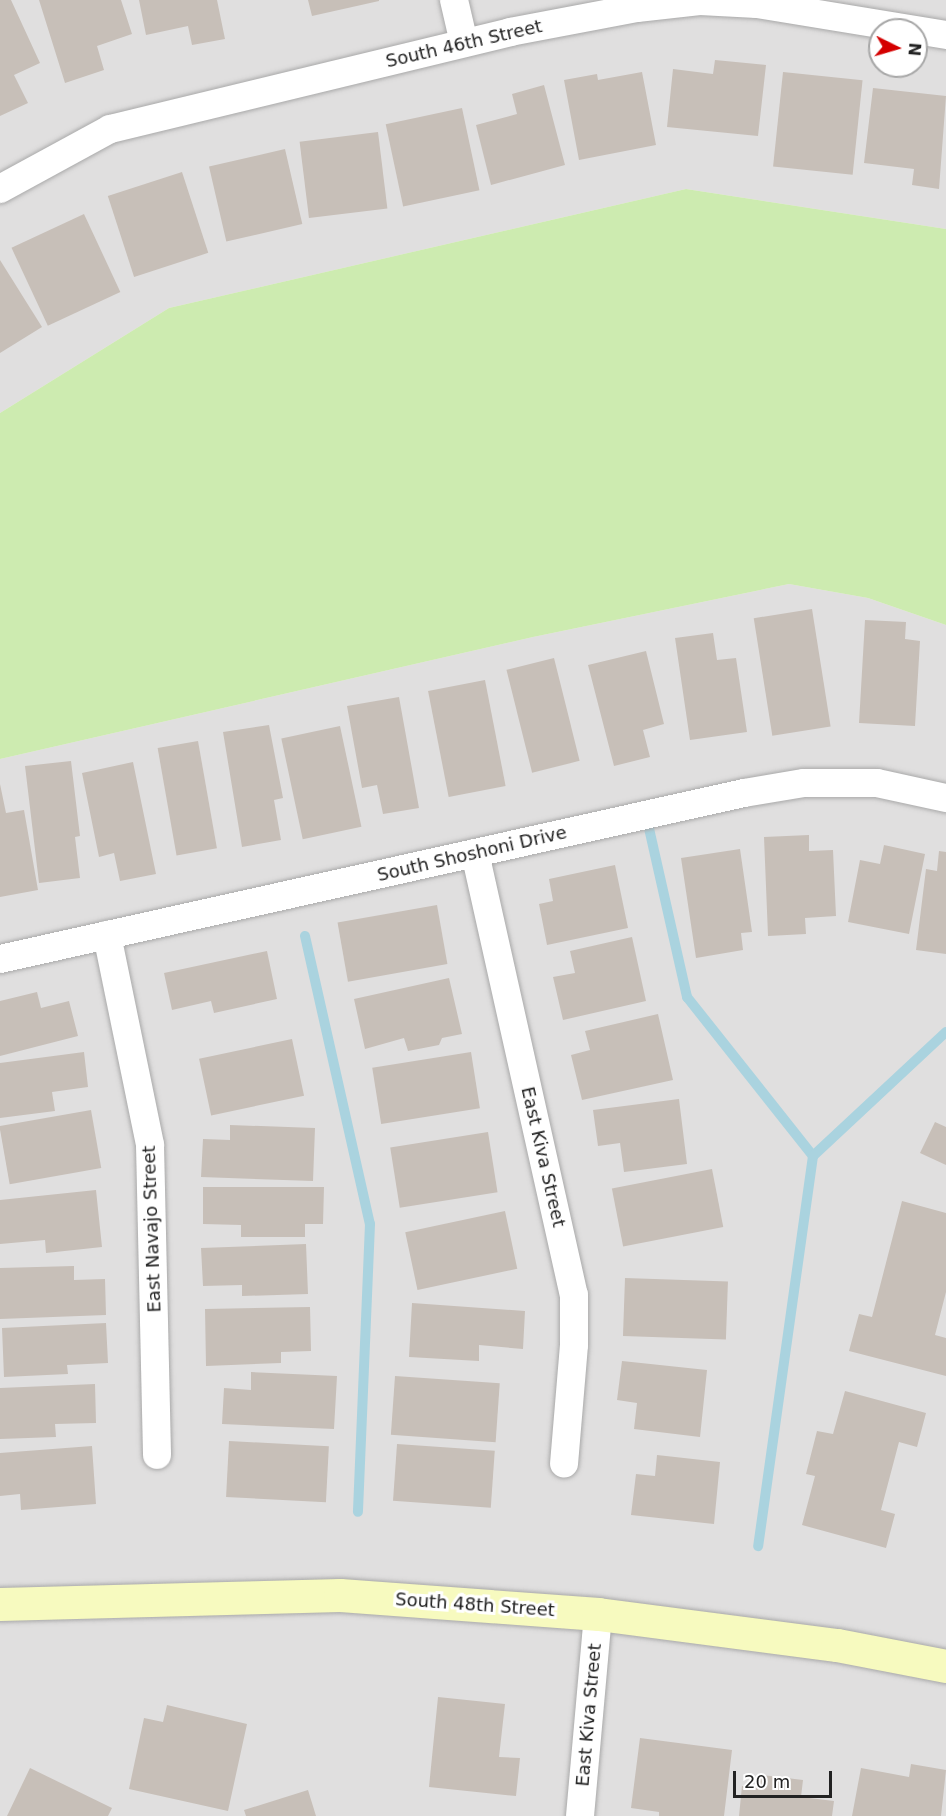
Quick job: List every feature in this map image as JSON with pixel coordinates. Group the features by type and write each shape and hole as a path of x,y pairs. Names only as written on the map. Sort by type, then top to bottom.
{"main road":[{"name":"South 48th Street","path":"0,1604 340,1595 598,1614 837,1645 946,1666"}],"street":[{"path":"454,0 464,43"},
{"name":"South 46th Street","path":"0,189 110,129 464,43 636,8 700,1 757,4 946,34"},
{"name":"South Shoshoni Drive","path":"0,959 744,793 804,783 878,783 946,798"},
{"name":"East Kiva Street","path":"475,853 574,1295 574,1345 564,1464"},
{"name":"East Navajo Street","path":"107,935 150,1145 157,1455"},
{"name":"East Kiva Street","path":"580,1816 598,1614"}],"shaded area":[{"path":"0,0 946,0 946,229 686,189 169,308 0,413"},
{"path":"789,584 868,598 946,625 946,1816 0,1816 0,759 533,637"}],"green space":[{"path":"686,189 946,229 946,625 868,598 789,584 533,637 0,759 0,413 169,308"}],"building":[{"path":"0,0 11,0 40,63 14,75 28,103 0,116"},
{"path":"39,0 121,0 132,34 97,46 104,70 65,83"},
{"path":"139,0 217,0 225,39 192,45 188,26 146,35"},
{"path":"308,0 379,0 379,1 312,16"},
{"path":"715,60 766,65 758,136 667,127 673,69 713,74"},
{"path":"642,72 656,145 579,160 564,80 597,74 598,80"},
{"path":"783,72 863,80 853,175 773,166"},
{"path":"544,85 565,165 491,185 476,125 517,114 512,94"},
{"path":"873,88 946,96 939,189 912,185 914,169 864,163"},
{"path":"462,108 479,190 403,206 386,124"},
{"path":"378,132 387,208 309,218 300,142"},
{"path":"285,149 302,224 226,242 209,167"},
{"path":"182,172 208,253 134,277 108,196"},
{"path":"84,214 120,292 48,326 11,248"},
{"path":"0,260 42,327 0,353"},
{"path":"812,609 831,727 772,736 754,618"},
{"path":"865,620 906,622 905,639 920,641 915,726 859,723"},
{"path":"713,633 717,660 736,658 747,732 690,740 675,638"},
{"path":"646,651 664,724 643,730 650,757 614,766 588,665"},
{"path":"554,658 580,761 532,773 506,670"},
{"path":"485,680 506,786 449,797 428,691"},
{"path":"399,697 419,808 383,814 377,785 362,788 347,706"},
{"path":"269,725 283,798 274,800 281,840 242,847 223,732"},
{"path":"340,726 361,827 303,839 281,738"},
{"path":"198,741 217,848 177,855 158,748"},
{"path":"71,761 80,836 75,837 80,878 39,883 25,766"},
{"path":"133,762 156,874 120,881 114,853 99,857 82,773"},
{"path":"0,784 6,813 24,810 38,890 0,897"},
{"path":"809,835 809,851 833,850 836,916 805,918 806,934 768,936 764,837"},
{"path":"884,845 925,854 909,934 848,922 860,860 880,864"},
{"path":"740,849 752,932 741,933 743,950 696,958 681,858"},
{"path":"939,851 946,852 946,954 916,950 926,869 937,871"},
{"path":"615,865 628,928 547,945 539,904 553,901 549,879"},
{"path":"437,905 447,964 348,982 338,923"},
{"path":"632,937 646,1001 563,1020 553,977 575,973 570,951"},
{"path":"267,951 277,999 214,1013 211,1001 172,1010 164,973"},
{"path":"449,978 462,1034 442,1038 439,1045 408,1051 404,1038 365,1049 354,999"},
{"path":"37,992 41,1008 69,1001 78,1036 0,1056 0,1001"},
{"path":"658,1014 673,1080 582,1100 571,1055 590,1050 585,1031"},
{"path":"292,1039 304,1096 211,1115 199,1059"},
{"path":"84,1052 88,1087 52,1092 55,1111 0,1118 0,1063"},
{"path":"471,1052 480,1108 381,1124 372,1068"},
{"path":"679,1099 687,1164 624,1172 620,1143 598,1146 593,1110"},
{"path":"91,1110 101,1168 10,1184 0,1126"},
{"path":"935,1122 946,1127 946,1165 920,1153"},
{"path":"230,1125 315,1128 313,1181 201,1177 203,1139 230,1140"},
{"path":"488,1132 498,1192 400,1208 390,1147"},
{"path":"712,1169 723,1227 623,1246 612,1188"},
{"path":"203,1187 324,1187 323,1224 305,1224 305,1237 241,1237 241,1225 203,1224"},
{"path":"96,1190 102,1247 46,1253 45,1240 0,1244 0,1200"},
{"path":"902,1201 946,1213 946,1292 935,1335 946,1338 946,1376 849,1351 859,1314 872,1317"},
{"path":"505,1211 517,1269 417,1290 405,1232"},
{"path":"306,1244 308,1294 242,1296 242,1285 203,1286 201,1248"},
{"path":"74,1266 74,1280 105,1279 106,1315 0,1319 0,1268"},
{"path":"625,1278 728,1282 726,1340 623,1336"},
{"path":"412,1303 525,1311 523,1349 479,1345 479,1361 409,1357"},
{"path":"310,1307 311,1351 281,1352 281,1363 206,1366 205,1309"},
{"path":"106,1323 108,1363 67,1365 68,1374 4,1377 2,1328"},
{"path":"622,1361 707,1370 700,1437 634,1429 637,1403 617,1400"},
{"path":"251,1372 337,1376 334,1429 222,1424 224,1388 251,1390"},
{"path":"395,1376 500,1383 496,1442 391,1435"},
{"path":"95,1384 96,1423 55,1424 56,1437 0,1439 0,1388"},
{"path":"845,1391 926,1413 917,1447 899,1442 881,1510 895,1514 886,1548 802,1525 815,1476 806,1474 817,1431 833,1434"},
{"path":"229,1441 329,1446 326,1502 226,1497"},
{"path":"397,1444 495,1451 491,1508 393,1501"},
{"path":"92,1446 96,1504 21,1510 20,1494 0,1496 0,1453"},
{"path":"657,1455 720,1462 714,1524 631,1515 636,1474 655,1476"},
{"path":"438,1697 505,1704 499,1757 520,1758 516,1796 429,1787"},
{"path":"167,1705 247,1724 228,1811 129,1789 144,1718 163,1722"},
{"path":"640,1738 732,1750 724,1816 659,1816 659,1812 631,1808"},
{"path":"911,1764 946,1770 941,1816 852,1816 861,1768 909,1777"},
{"path":"30,1768 112,1808 108,1816 7,1816"},
{"path":"761,1775 803,1780 801,1797 834,1801 832,1816 739,1816 742,1786 759,1788"},
{"path":"308,1790 316,1816 246,1816 244,1810"}],"waterway":[{"path":"646,815 687,997 813,1156 758,1546"},
{"path":"305,936 370,1224 358,1512"},
{"path":"813,1156 946,1032"}]}
